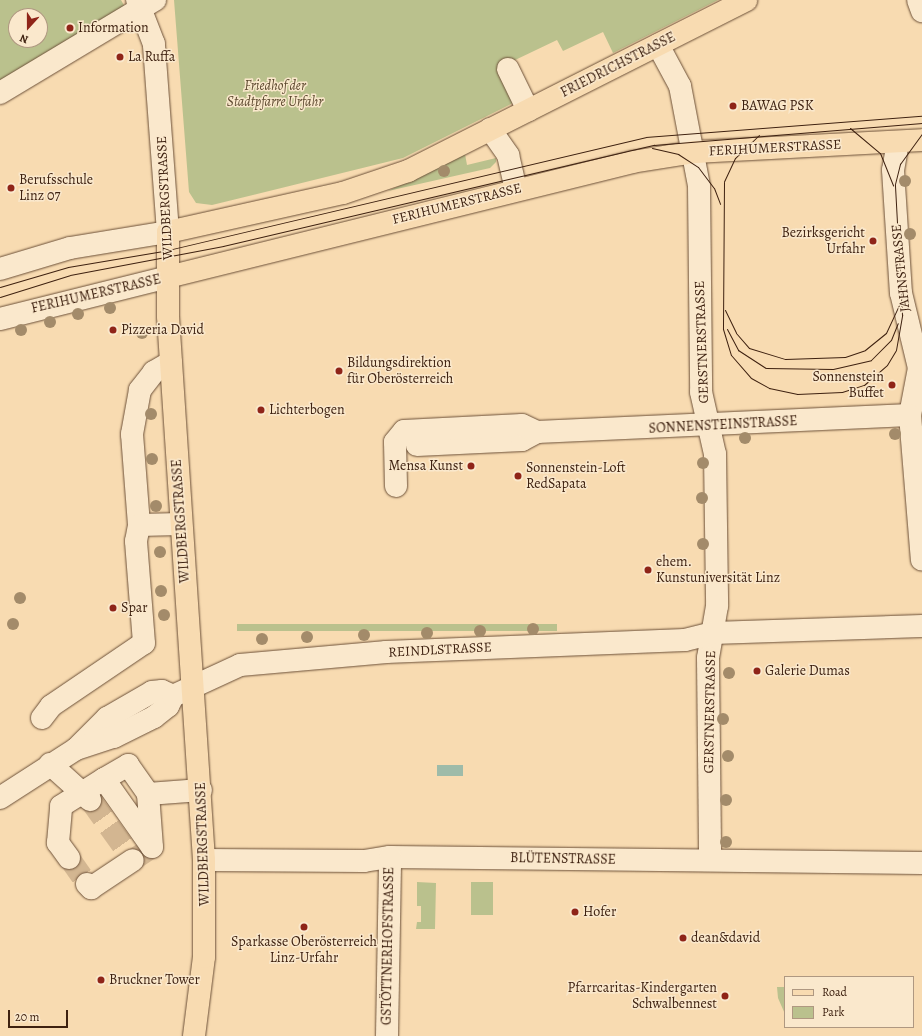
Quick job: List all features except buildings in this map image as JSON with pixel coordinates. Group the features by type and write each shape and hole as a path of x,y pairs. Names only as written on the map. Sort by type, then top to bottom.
{"main road":[{"name":"FRIEDRICHSTRASSE","path":"168,232 343,193 408,171 746,0"},
{"name":"FERIHUMERSTRASSE","path":"168,277 516,189 632,162 695,152 922,140"},
{"name":"WILDBERGSTRASSE","path":"168,232 171,362 181,524 201,790 204,860 204,957 194,1036"}],"street":[{"path":"918,0 922,12"},
{"path":"0,93 41,66 145,3"},
{"name":"WILDBERGSTRASSE","path":"145,3 154,44 168,232"},
{"name":"GERSTNERSTRASSE","path":"658,45 680,86 695,152 699,186 702,392 715,454 717,606 708,658 710,860"},
{"path":"508,69 528,110"},
{"path":"490,130 508,155 516,189"},
{"name":"JAHNSTRASSE","path":"898,142 893,170 901,293 919,368 910,415 922,560"},
{"path":"0,269 70,248 168,232"},
{"name":"FERIHUMERSTRASSE","path":"0,319 168,277"},
{"path":"42,718 50,706 144,643 136,541 139,525 132,434 134,412 146,379 171,362"},
{"name":"SONNENSTEINSTRASSE","path":"537,432 709,426 910,415"},
{"path":"396,486 395,442 404,431 522,425 537,432"},
{"path":"417,444 522,440 537,432"},
{"path":"139,525 181,524"},
{"name":"REINDLSTRASSE","path":"0,798 50,764 76,749 114,737 161,714 173,696 240,665 267,661 685,640 713,632 922,626"},
{"path":"50,764 86,796"},
{"path":"64,850 61,806 86,796 104,779 128,765 148,794 152,847 104,779"},
{"path":"148,794 201,790"},
{"name":"BLÜTENSTRASSE","path":"204,860 364,860 390,857 922,863"},
{"name":"GSTÖTTNERHOFSTRASSE","path":"387,1036 390,857"},
{"path":"89,886 133,860"}],"green space":[{"path":"0,0 121,0 125,7 0,83"},
{"name":"Friedhof der Stadtpfarre Urfahr","path":"174,0 718,0 613,53 603,32 563,51 557,40 513,61 529,95 403,158 212,205 196,203 189,192"},
{"path":"465,154 467,165 496,158 496,162 490,168 388,191"},
{"path":"237,624 557,624 557,631 237,631"},
{"path":"417,882 436,883 435,929 416,929 417,922 421,922 421,906 417,906"},
{"path":"471,882 493,882 493,915 471,915"},
{"path":"777,987 784,987 784,1012 778,998"}],"shaded area":[{"path":"437,765 463,765 463,776 437,776"}],"tunnel":[{"path":"90,800 133,860 152,847"},
{"path":"69,858 87,884"}],"tram line":[{"path":"0,287 68,267 168,250 646,137 922,116"},
{"path":"0,297 70,275 223,246 654,145 922,123"},
{"path":"850,128 880,153 893,185"},
{"path":"759,135 735,158 724,182 723,329 731,355 751,378 769,388 797,394 842,392 864,385 887,365 896,350 902,315 895,184 900,164 922,134"},
{"path":"652,148 678,154 698,167 714,188 720,204"},
{"path":"725,310 736,333 749,348 785,359 845,357 865,350 886,333 899,305"},
{"path":"727,329 738,350 766,368 833,369 871,360 891,340 898,323"}],"place":[{"name":"Information","path":"70,28"},
{"name":"La Ruffa","path":"120,57"},
{"name":"BAWAG PSK","path":"733,106"},
{"name":"Berufsschule Linz 07","path":"11,188"},
{"name":"Bezirksgericht Urfahr","path":"873,241"},
{"name":"Pizzeria David","path":"113,330"},
{"name":"Bildungsdirektion für Oberösterreich","path":"339,371"},
{"name":"Sonnenstein Buffet","path":"892,385"},
{"name":"Lichterbogen","path":"261,410"},
{"name":"Mensa Kunst","path":"471,466"},
{"name":"Sonnenstein-Loft RedSapata","path":"518,476"},
{"name":"ehem. Kunstuniversität Linz","path":"648,570"},
{"name":"Spar","path":"113,608"},
{"name":"Galerie Dumas","path":"757,671"},
{"name":"Hofer","path":"575,912"},
{"name":"Sparkasse Oberösterreich Linz-Urfahr","path":"304,927"},
{"name":"dean&david","path":"683,938"},
{"name":"Bruckner Tower","path":"101,980"},
{"name":"Pfarrcaritas-Kindergarten Schwalbennest","path":"725,996"}]}
